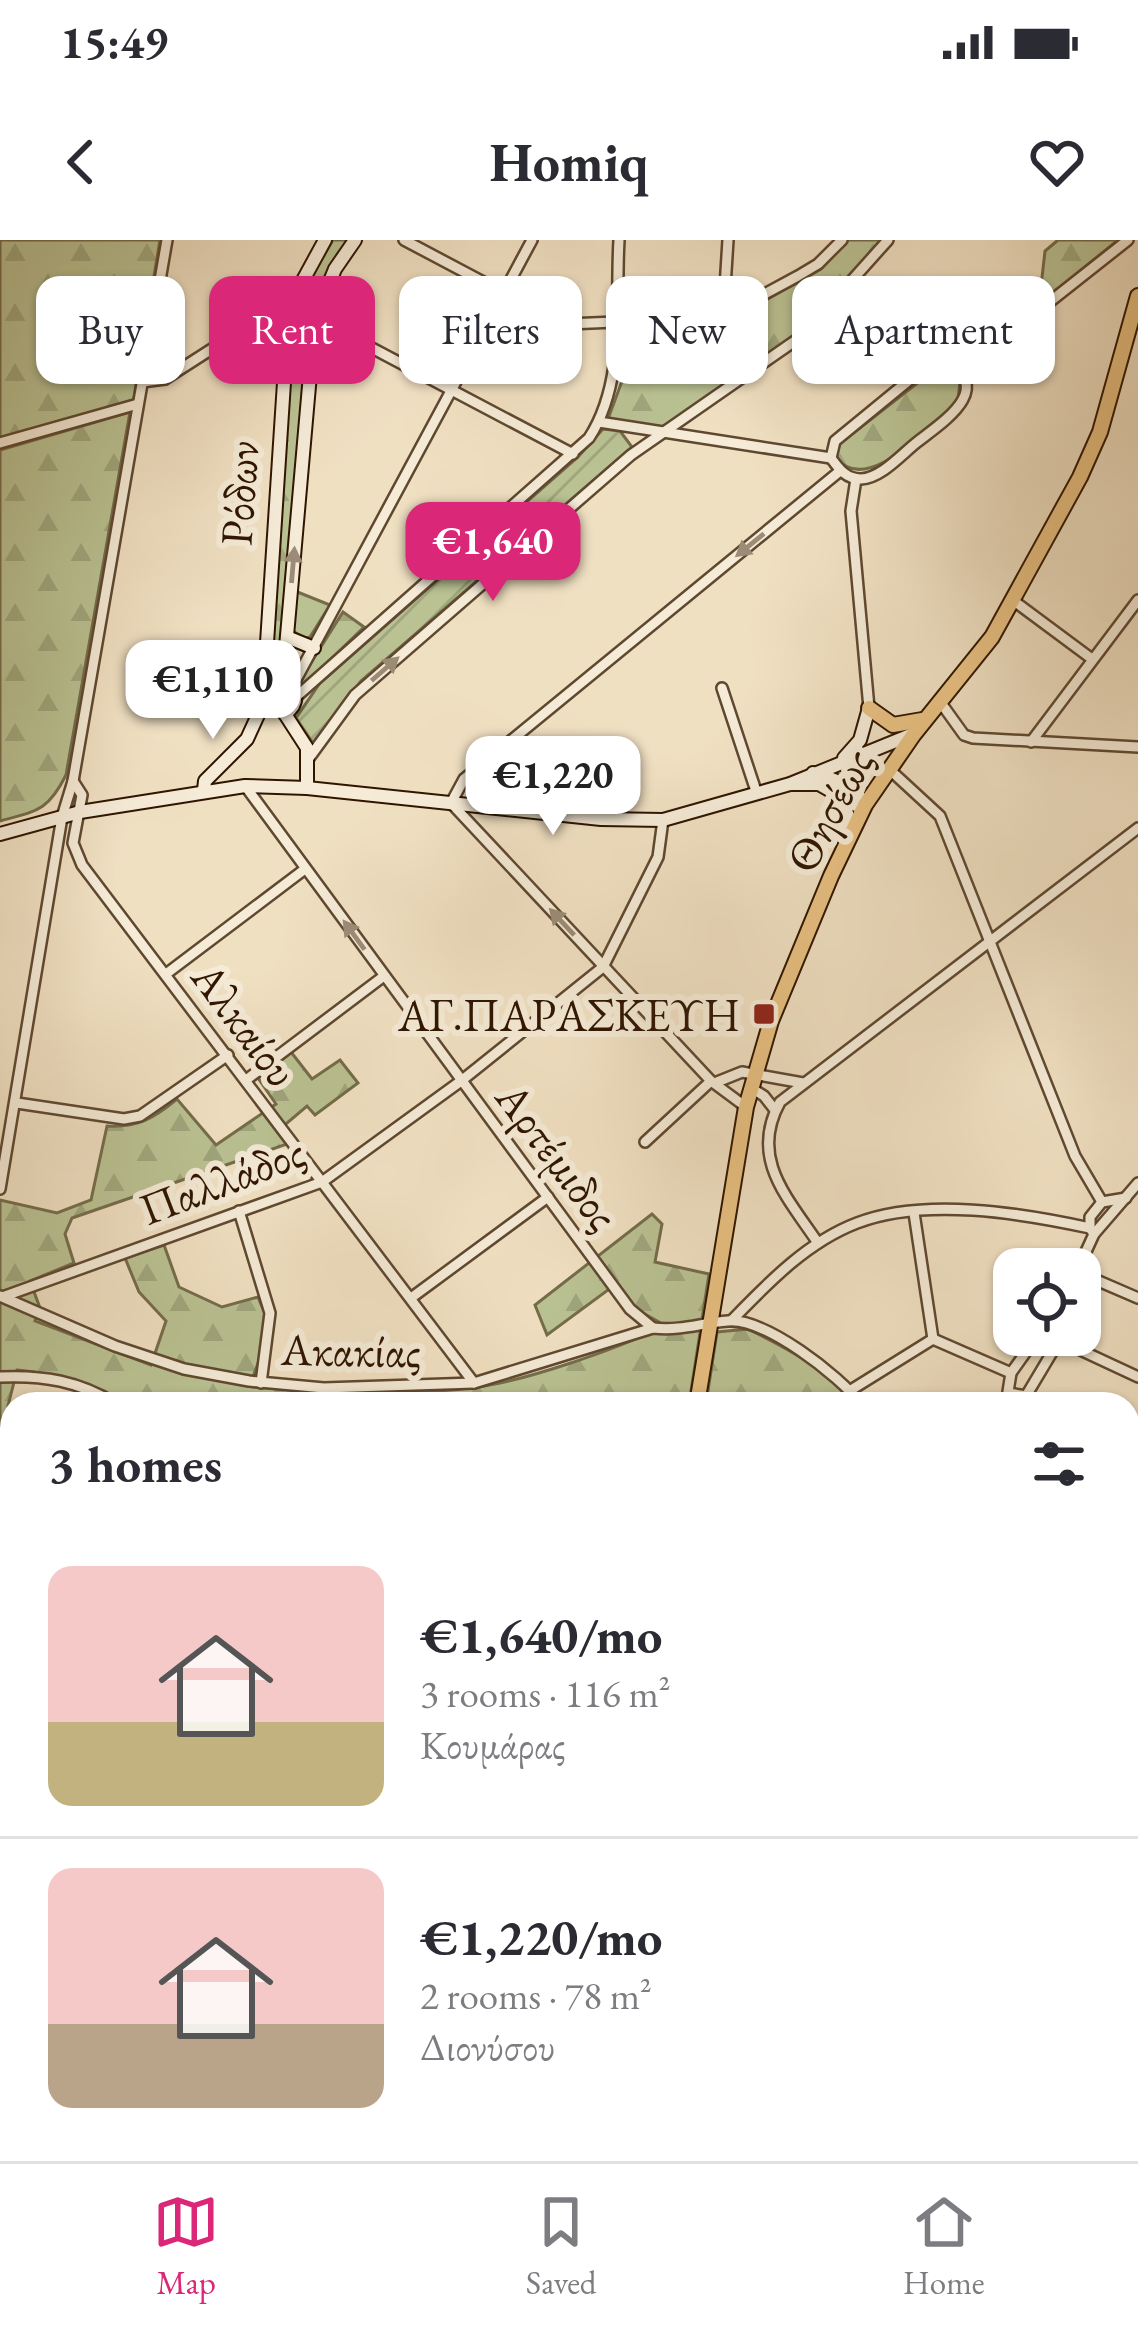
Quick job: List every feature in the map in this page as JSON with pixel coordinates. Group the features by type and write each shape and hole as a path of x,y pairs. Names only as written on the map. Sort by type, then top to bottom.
{"main road":[{"name":"Θησέως","path":"699,1392 746,1107 771,1021 865,805 914,734 973,664 1014,601 1090,456 1138,296"},
{"path":"869,708 893,725 912,724 936,708"}],"street":[{"path":"161,276 167,240"},
{"name":"Ρόδων","path":"305,276 325,240"},
{"name":"Ρόδων","path":"332,276 355,240"},
{"path":"404,240 472,276"},
{"path":"513,276 532,240"},
{"path":"617,276 619,240"},
{"path":"726,276 728,240"},
{"path":"768,293 818,264 842,240"},
{"path":"309,758 355,695 610,472 802,336 888,240"},
{"path":"1055,297 1128,240"},
{"path":"375,350 573,454"},
{"path":"0,1188 142,384"},
{"name":"Ρόδων","path":"265,688 262,677 283,384"},
{"name":"Ρόδων","path":"291,688 287,637 309,384"},
{"path":"263,704 274,715 286,714 293,707 291,688 458,384"},
{"path":"291,688 573,454 599,422 611,384"},
{"path":"831,458 835,441 904,384"},
{"path":"599,422 831,458 840,471 856,478 877,474 962,404 966,384"},
{"path":"0,442 138,404"},
{"path":"451,803 464,778 840,471"},
{"path":"839,762 860,740 869,708 851,511 856,478"},
{"path":"1031,742 1138,600"},
{"path":"1014,601 1093,659"},
{"path":"287,637 314,648"},
{"path":"204,790 205,781 247,739 265,688 273,682 291,688"},
{"path":"722,688 757,794"},
{"path":"936,708 964,735 1138,747"},
{"path":"286,714 307,748 307,788"},
{"path":"0,834 80,812 245,785 601,819 664,820 790,784 914,734"},
{"path":"889,769 940,816 1075,1156 1102,1202"},
{"path":"790,784 818,784 856,806 865,805 862,797 832,778 812,772"},
{"path":"55,868 82,865 73,843 82,795 73,781"},
{"name":"Αρτέμιδος","path":"245,785 630,1309 653,1328"},
{"path":"837,794 847,814 848,838"},
{"path":"451,803 728,1097 746,1107"},
{"name":"Παλλάδος","path":"1,1297 322,1182 461,1081 603,967 658,857 664,820"},
{"path":"818,1243 775,1182 767,1154 779,1102 1138,828"},
{"name":"Αλκαίου","path":"82,865 475,1383"},
{"path":"166,974 305,869"},
{"path":"247,1080 384,976"},
{"path":"17,1102 124,1119 140,1116 228,1055"},
{"path":"646,1142 714,1081 738,1072 753,1080 808,1082"},
{"path":"753,1080 775,1110"},
{"path":"1092,1231 1138,1183"},
{"path":"411,1298 548,1197"},
{"path":"1086,1248 1092,1231 1090,1216 1102,1202 1126,1198"},
{"path":"933,1340 851,1390 803,1351 732,1320 818,1243 859,1222 968,1210 1092,1231"},
{"path":"239,1211 270,1313 261,1383"},
{"path":"914,1213 933,1340"},
{"path":"1101,1281 1138,1298"},
{"name":"Ακακίας","path":"1,1297 167,1364 261,1383 324,1388 475,1383 653,1328 681,1330 732,1320"},
{"path":"933,1340 1011,1373"},
{"path":"1008,1392 1011,1373 1023,1356"},
{"path":"1028,1392 1046,1356"},
{"path":"1095,1356 1138,1377"},
{"path":"0,1377 48,1377 96,1392"}],"green space":[{"path":"0,240 160,240 154,276 36,276 36,384 136,384 133,403 0,441"},
{"path":"333,240 347,240 325,276 311,276"},
{"path":"848,240 884,240 852,276 809,276"},
{"path":"1058,240 1118,240 1055,291 1055,276 1042,276 1045,251"},
{"path":"792,285 792,339 768,355 768,299"},
{"path":"288,384 303,384 279,671 271,677"},
{"path":"621,384 726,384 657,431 608,419"},
{"path":"916,384 960,384 952,408 879,464 849,468 836,458 838,445"},
{"path":"130,412 66,775 40,808 0,821 0,450"},
{"path":"603,429 620,431 632,447 361,681 313,743 296,718 320,683 578,457"},
{"path":"295,591 330,605 305,639 293,631"},
{"path":"343,612 364,627 300,689 297,685"},
{"path":"291,1052 312,1079 340,1060 358,1083 315,1115 307,1106 281,1128 290,1143 72,1218 65,1234 74,1263 30,1281 40,1308 35,1321 151,1365 166,1321 139,1292 125,1258 164,1245 179,1287 222,1307 258,1297 271,1328 254,1387 338,1392 103,1392 17,1370 12,1392 0,1392 0,1200 57,1213 91,1200 107,1126 145,1120 177,1099 216,1145 276,1104 258,1078"},
{"path":"652,1214 662,1224 655,1262 709,1274 691,1392 423,1392 521,1378 658,1329 659,1322 634,1308 616,1284 547,1335 535,1305"},
{"path":"748,1329 792,1352 845,1392 708,1392 717,1332"}],"place":[{"name":"ΑΓ.ΠΑΡΑΣΚΕΥΗ","path":"764,1014"}]}
